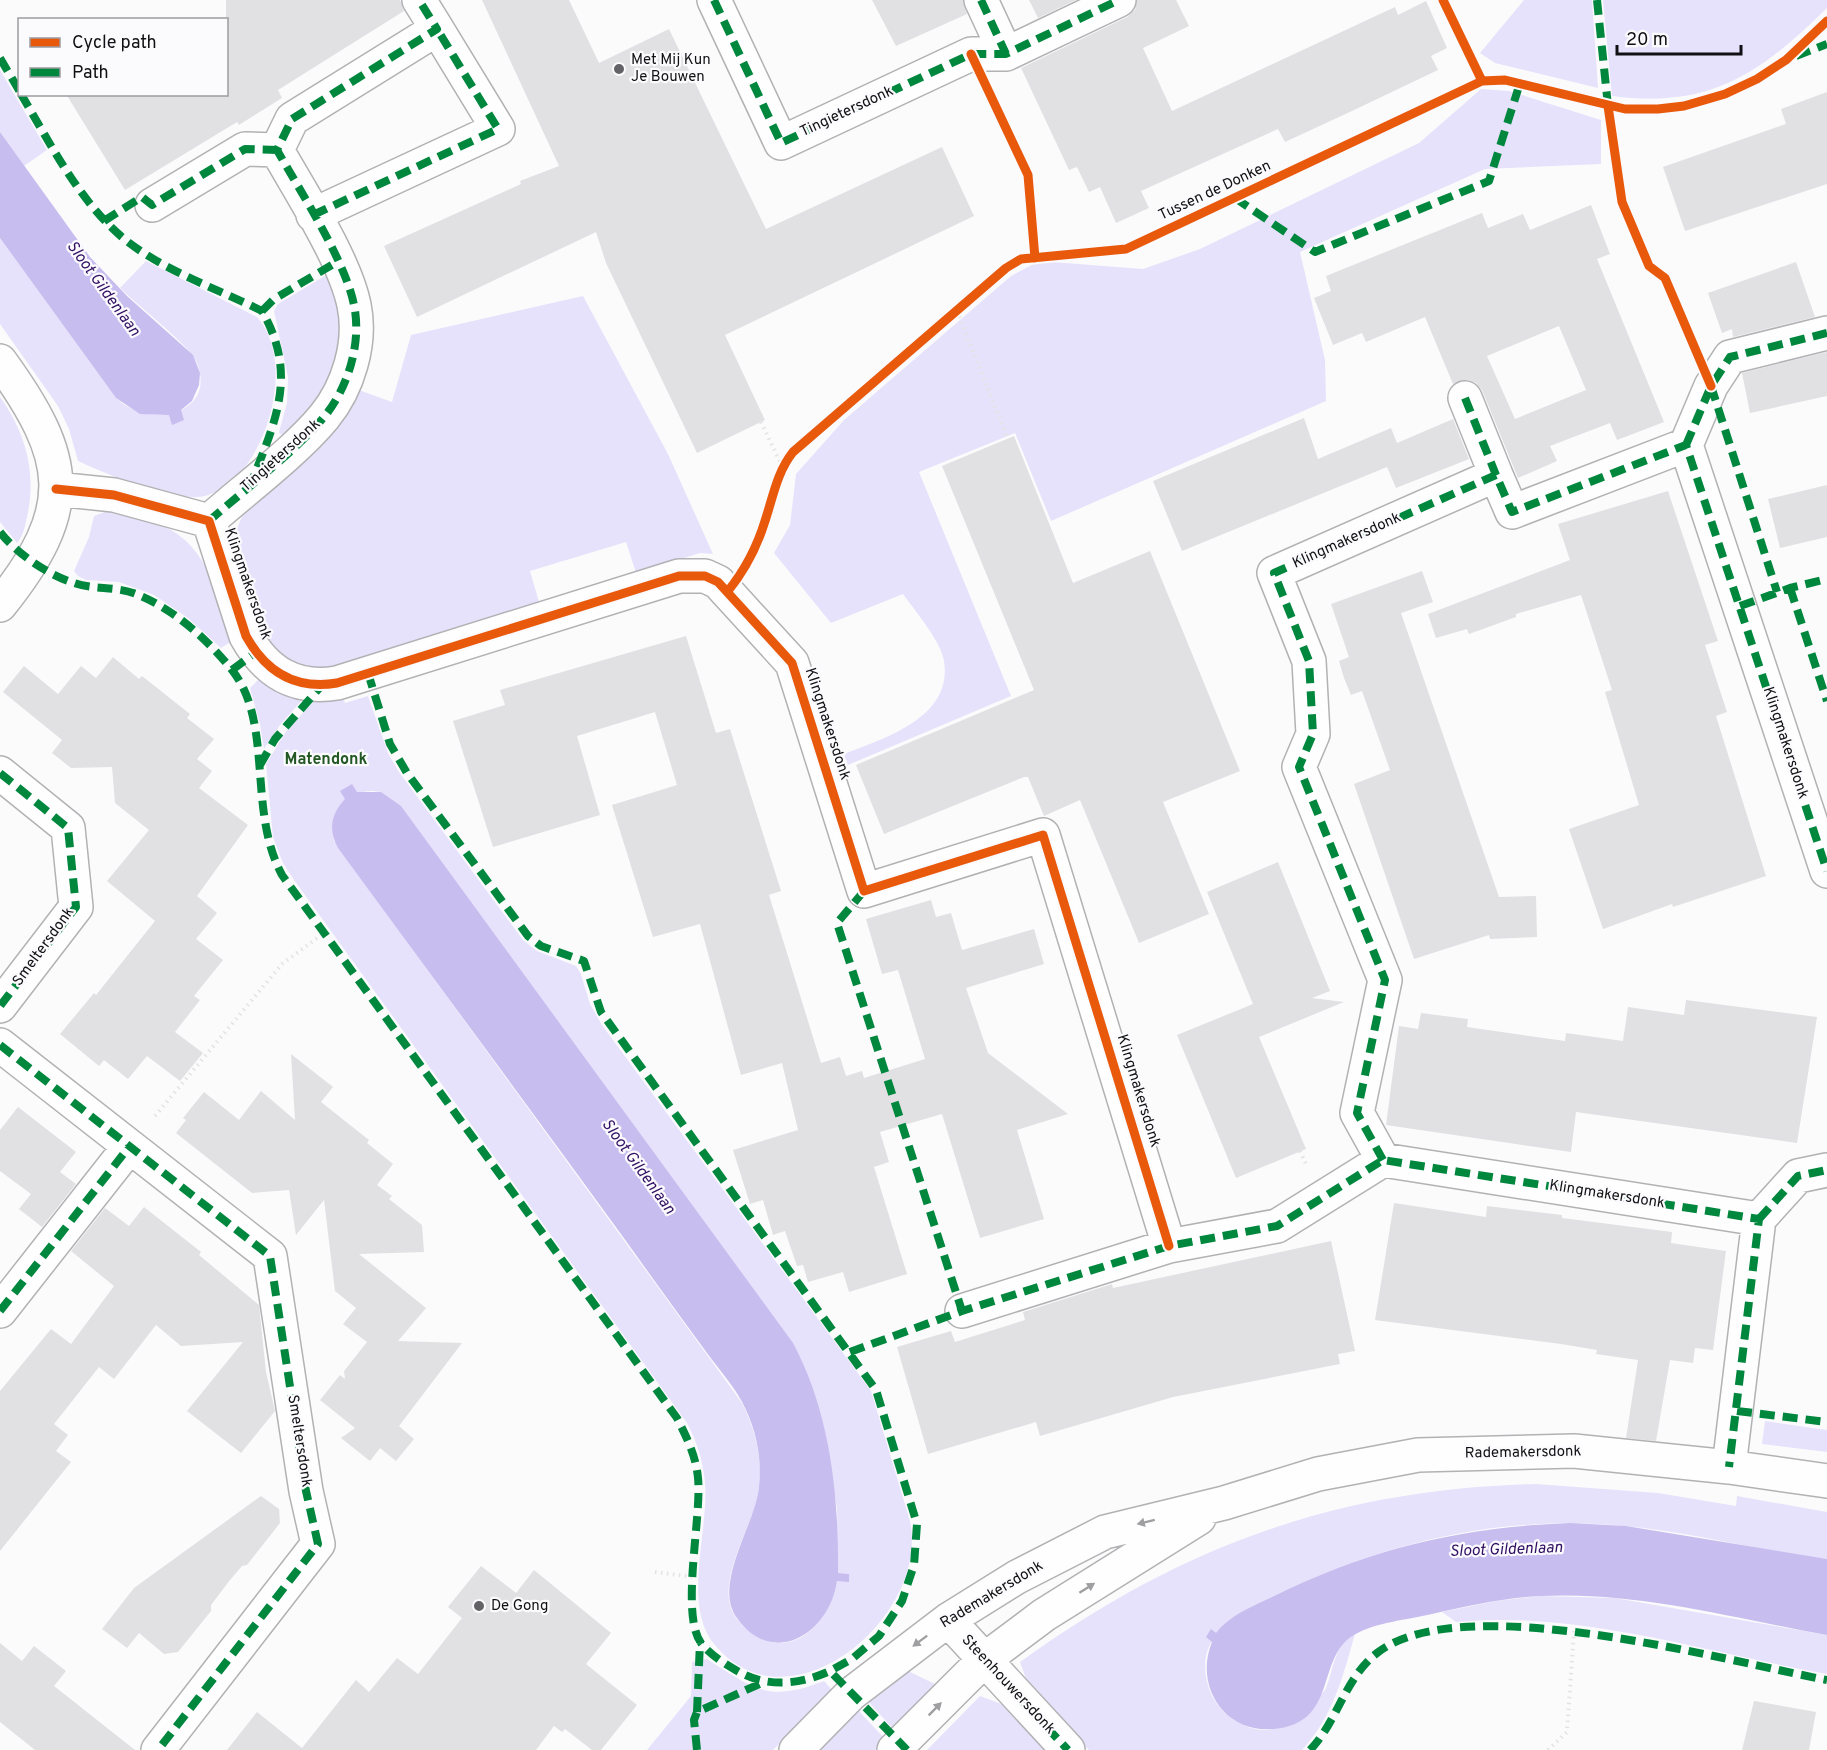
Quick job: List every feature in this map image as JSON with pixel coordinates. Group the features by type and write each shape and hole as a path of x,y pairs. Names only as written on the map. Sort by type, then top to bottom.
{"street":[{"path":"313,215 498,129 419,0"},
{"name":"Tingietersdonk","path":"714,0 782,143 971,54 1006,54"},
{"path":"981,0 1006,54 1119,0"},
{"path":"152,205 245,149 277,150 292,119 437,29"},
{"name":"Tingietersdonk","path":"209,521 325,416 348,374 353,357 354,304 337,262 277,150"},
{"path":"1465,398 1512,512 1686,445 1711,386 1730,357 1827,333"},
{"path":"0,361 38,417 48,440 56,489 49,528 43,544 0,605"},
{"name":"Klingmakersdonk","path":"1686,445 1822,835 1827,871"},
{"name":"Klingmakersdonk","path":"1496,476 1274,573 1309,662 1313,734 1299,766 1384,980 1357,1113 1383,1160 1759,1219"},
{"name":"Klingmakersdonk","path":"56,489 114,495 209,521 246,636 255,653 268,667 284,678 302,684 337,683 679,576 705,576 718,582 792,663 864,891 1043,835 1169,1246"},
{"name":"Smeltersdonk","path":"0,773 68,828 76,907 0,1006"},
{"name":"Smeltersdonk","path":"0,1045 270,1256 306,1491 318,1544 158,1750"},
{"path":"0,1311 129,1147"},
{"path":"962,1311 1169,1246 1277,1226 1383,1160"},
{"path":"1729,1467 1759,1219 1798,1176 1827,1170"},
{"name":"Rademakersdonk","path":"796,1750 851,1694 948,1620 1017,1577 1106,1532 1224,1503 1318,1474 1418,1455 1574,1451 1729,1467 1827,1481"},
{"name":"Rademakersdonk","path":"894,1750 984,1660 1044,1614 1224,1503"},
{"name":"Steenhouwersdonk","path":"948,1620 1068,1750"}],"path":[{"path":"948,319 965,304"},
{"path":"957,311 1008,439"},
{"path":"761,422 783,467"},
{"path":"129,1147 282,964 324,933"},
{"path":"655,1572 694,1576"},
{"path":"1548,1750 1567,1732 1574,1632"}],"shaded area":[{"path":"1524,0 1592,0 1598,88 1495,63 1480,53"},
{"path":"1603,0 1827,0 1827,8 1779,51 1731,82 1678,97 1647,99 1612,96"},
{"path":"0,70 47,150 24,166 0,132"},
{"path":"1481,89 1509,91 1601,120 1601,164 1485,169 1300,252 1325,360 1326,401 1051,521 1015,433 919,472 1011,696 848,765 844,754 896,733 927,711 938,697 944,681 944,661 933,635 903,594 831,623 774,553 790,525 796,474 844,420 1011,276 1039,261 1143,269 1200,249 1419,143"},
{"path":"0,238 116,398 130,408 146,413 163,415 178,411 190,404 198,393 201,379 196,361 191,354 120,288 146,261 257,317 269,337 275,362 275,390 269,418 259,444 244,468 226,486 205,496 176,495 141,486 78,461 69,429 58,406 0,324"},
{"path":"328,274 340,313 337,352 326,385 317,400 307,414 281,435 279,432 287,403 288,377 274,311 278,304"},
{"path":"583,296 668,454 713,554 700,553 636,573 626,542 530,571 539,602 498,615 482,629 328,669 301,666 277,653 257,617 239,565 235,537 245,511 359,390 392,402 411,335"},
{"path":"0,397 23,439 30,470 30,501 24,531 17,543 0,522"},
{"path":"110,510 163,526 179,535 191,546 210,575 232,641 221,648 188,618 154,595 119,582 86,580 78,576 74,571 89,537 94,516"},
{"path":"259,679 280,693 303,699 280,725 264,749 250,688"},
{"path":"368,696 388,753 399,772 523,940 537,951 576,966 581,974 590,1004 602,1025 871,1391 910,1521 910,1558 898,1594 876,1627 847,1653 814,1671 779,1677 744,1669 714,1644 705,1628 698,1589 705,1483 699,1452 687,1423 283,863 273,837 266,764 287,730 314,701 343,697 345,703","holes":["362,792 381,792 823,1424 837,1509 838,1573 849,1574 837,1581 828,1609 819,1622 797,1640 783,1643 769,1641 744,1627 732,1611 729,1582 756,1502 760,1476 757,1444 742,1403 334,841 336,813 345,800"]},
{"path":"1765,1421 1827,1430 1827,1452 1762,1444"},
{"path":"1536,1484 1658,1493 1736,1506 1737,1496 1827,1512 1827,1559 1649,1529 1577,1523 1532,1524 1487,1529 1398,1548 1355,1562 1312,1579 1244,1612 1221,1630 1212,1641 1207,1653 1205,1668 1208,1685 1219,1706 1237,1722 1251,1728 1269,1730 1291,1721 1323,1692 1342,1645 1355,1634 1336,1695 1322,1724 1302,1750 1089,1750 1029,1687 1020,1662 1080,1621 1141,1586 1202,1556 1264,1531 1328,1512 1394,1498 1463,1488"},
{"path":"1540,1596 1615,1598 1827,1635 1827,1674 1596,1628 1549,1622 1502,1620 1456,1622 1442,1612 1496,1601"},
{"path":"707,1659 737,1678 762,1690 789,1691 824,1681 833,1691 773,1750 647,1750 691,1696 692,1662"},
{"path":"908,1671 935,1684 894,1730 867,1700"},
{"path":"980,1696 1007,1706 1048,1750 927,1750"},
{"path":"857,1709 885,1739 875,1750 814,1750"}],"water":[{"name":"Sloot Gildenlaan","path":"0,132 90,257 127,296 193,355 200,373 199,385 192,401 181,410 184,420 172,425 169,415 140,414 116,398 0,238"},
{"name":"Sloot Gildenlaan","path":"352,784 357,792 381,792 401,806 793,1343 806,1369 824,1426 837,1514 838,1573 849,1574 849,1582 837,1581 832,1600 823,1616 812,1629 798,1638 783,1642 767,1641 751,1633 737,1618 731,1604 729,1589 732,1572 756,1502 760,1477 756,1438 742,1402 338,848 333,835 332,822 345,799 340,791"},
{"name":"Sloot Gildenlaan","path":"1570,1523 1626,1526 1827,1559 1827,1635 1648,1602 1576,1596 1526,1597 1392,1622 1354,1635 1342,1645 1334,1659 1318,1703 1308,1715 1294,1724 1274,1729 1241,1724 1218,1704 1211,1690 1207,1674 1207,1658 1212,1642 1206,1637 1211,1629 1216,1633 1222,1626 1251,1607 1310,1579 1382,1553 1454,1535 1530,1525"}],"building":[{"path":"226,0 400,0 404,11 278,90 282,98 239,125 237,122 125,190 67,96 228,96 228,18 226,18"},
{"path":"482,0 569,0 599,63 669,29 766,229 942,147 974,216 725,335 765,420 697,453 606,263 596,232 417,317 384,246 521,184 520,181 559,166"},
{"path":"872,0 963,0 967,14 896,46"},
{"path":"1029,0 1076,0 1038,18"},
{"path":"1137,0 1176,0 1189,26 1143,48 1172,111 1395,7 1398,15 1426,1 1447,48 1431,56 1438,70 1352,111 1285,142 1278,129 1141,191 1149,208 1116,223 1100,187 1089,192 1077,167 1069,170 1021,68 1127,17 1135,10"},
{"path":"1827,92 1827,184 1685,231 1663,167 1786,124 1781,109"},
{"path":"1591,205 1610,254 1597,259 1664,422 1617,440 1610,423 1550,446 1557,461 1518,478 1482,390 1476,383 1468,380 1453,384 1425,317 1366,342 1362,333 1333,345 1314,298 1331,291 1326,276 1482,213 1488,228 1523,214 1530,230","holes":["1559,326 1586,390 1515,419 1487,356"]},
{"path":"1796,262 1815,317 1733,337 1732,329 1722,333 1708,293"},
{"path":"1827,352 1827,396 1750,413 1742,373"},
{"path":"1304,418 1318,459 1391,428 1397,443 1453,419 1469,459 1396,488 1387,467 1182,551 1153,481"},
{"path":"1014,436 1073,583 1150,551 1240,771 1163,802 1209,914 1139,943 1080,800 1044,816 1028,777 1024,777 884,834 856,765 1034,690 942,466"},
{"path":"1827,485 1827,537 1780,548 1768,499"},
{"path":"1668,491 1718,641 1705,645 1727,712 1716,716 1766,876 1673,907 1672,904 1603,929 1569,829 1639,805 1605,692 1612,690 1581,595 1516,614 1516,617 1469,634 1467,629 1436,638 1428,614 1570,560 1558,524"},
{"path":"1422,571 1433,602 1401,613 1499,897 1536,896 1537,937 1490,939 1489,935 1414,959 1354,784 1390,770 1362,691 1351,695 1344,678 1339,661 1349,657 1331,604"},
{"path":"686,636 716,733 730,729 781,891 769,895 821,1063 840,1057 846,1076 862,1071 864,1078 925,1059 898,970 882,974 866,919 931,900 936,917 951,913 962,950 1034,929 1044,964 966,988 988,1053 1068,1114 1017,1130 1044,1219 980,1238 942,1114 880,1132 889,1162 874,1167 907,1274 849,1292 843,1272 808,1282 803,1265 797,1266 785,1231 773,1235 763,1200 750,1204 733,1150 798,1130 782,1063 741,1075 700,924 653,937 612,805 677,785 655,712 577,736 600,815 493,847 453,721 505,705 500,690"},
{"path":"113,657 139,679 142,676 190,714 187,718 214,739 197,759 212,771 199,788 248,825 197,896 217,913 196,939 223,960 194,996 200,1000 175,1032 203,1053 180,1081 147,1056 128,1079 104,1060 99,1066 60,1034 94,993 96,995 155,921 107,881 149,830 115,803 112,767 71,768 52,753 62,740 3,692 24,666 58,694 81,666 96,678"},
{"path":"1278,862 1330,991 1312,998 1344,1002 1259,1037 1306,1149 1236,1178 1177,1035 1253,1004 1207,892"},
{"path":"1686,1000 1817,1017 1797,1143 1576,1112 1571,1152 1386,1125 1399,1026 1418,1029 1421,1013 1468,1019 1467,1027 1565,1041 1566,1033 1623,1041 1628,1007 1684,1015"},
{"path":"291,1054 333,1087 321,1102 369,1140 367,1143 393,1164 377,1185 392,1196 389,1199 422,1225 424,1252 359,1254 426,1308 398,1341 462,1343 399,1426 414,1439 396,1461 380,1448 370,1461 341,1438 355,1428 320,1400 340,1375 345,1379 344,1371 367,1342 343,1324 356,1308 335,1291 324,1200 296,1235 289,1190 252,1193 176,1133 186,1120 183,1118 204,1092 239,1120 261,1091 295,1120"},
{"path":"18,1107 76,1152 60,1172 76,1184 42,1227 19,1209 31,1194 0,1171 0,1130"},
{"path":"1394,1203 1486,1217 1487,1206 1562,1215 1562,1218 1672,1232 1671,1243 1726,1251 1713,1350 1695,1348 1693,1363 1670,1360 1656,1441 1626,1438 1638,1360 1596,1354 1597,1350 1561,1344 1375,1320"},
{"path":"144,1207 201,1252 199,1255 259,1305 266,1372 275,1411 241,1453 187,1411 243,1342 181,1346 156,1325 114,1379 99,1367 54,1424 68,1435 56,1451 71,1462 0,1551 0,1391 51,1329 71,1344 114,1286 71,1251 105,1208 129,1226"},
{"path":"1331,1241 1355,1351 1338,1354 1340,1364 1173,1397 1040,1436 1036,1422 928,1454 897,1347 951,1331 955,1342 1025,1320 1023,1312 1112,1284 1113,1288"},
{"path":"261,1496 279,1509 280,1523 247,1565 242,1566 230,1580 211,1605 211,1611 178,1652 164,1654 139,1633 127,1648 102,1629 134,1588"},
{"path":"481,1566 516,1593 534,1570 611,1633 586,1664 637,1705 601,1750 592,1750 565,1729 562,1732 554,1726 536,1750 227,1750 257,1712 302,1748 356,1680 369,1692 397,1658 418,1674 462,1618 448,1607"},
{"path":"0,1643 22,1661 34,1646 66,1671 54,1686 135,1750 35,1750 0,1722"},
{"path":"1754,1701 1816,1712 1809,1750 1742,1750"}],"marked path":[{"path":"209,521 284,457 324,417 340,393 354,349 356,320 349,287 321,226 277,150 292,119 437,29 419,0"},
{"path":"714,0 781,143 971,54 1006,54 1119,0"},
{"path":"981,0 1006,54"},
{"path":"1597,0 1608,106"},
{"path":"313,215 498,129 437,29"},
{"path":"1796,56 1827,44"},
{"path":"0,58 18,89"},
{"path":"1235,198 1315,252 1489,181 1520,83"},
{"path":"22,96 68,173 111,227 143,253 159,262 262,311 273,334 279,356 280,397 269,438 252,481"},
{"path":"104,221 142,197 152,205 245,149 277,150"},
{"path":"262,311 274,299 337,262"},
{"path":"1686,445 1711,386 1730,357 1827,333"},
{"path":"1711,386 1777,592"},
{"path":"1465,398 1496,475"},
{"path":"1383,1160 1357,1113 1385,980 1299,767 1313,734 1309,661 1274,573 1496,475 1512,512 1686,445 1827,871"},
{"path":"0,532 24,555 54,575 89,587 136,594 164,608 201,636 232,670 245,691 253,715 265,823 282,875 677,1418 693,1455 698,1478 692,1610 695,1629 701,1643 714,1656 731,1667 763,1681 797,1681 830,1671 907,1750"},
{"path":"1740,606 1790,588 1827,579"},
{"path":"1790,588 1827,701"},
{"path":"232,670 255,653"},
{"path":"368,673 390,744 407,773 528,936 541,946 584,961 601,1012 876,1390 917,1524 914,1565 902,1601 879,1636 852,1659 830,1671"},
{"path":"260,765 275,739 322,685"},
{"path":"0,773 68,828 76,907 0,1006"},
{"path":"864,891 837,923 962,1311"},
{"path":"0,1045 270,1256 306,1491 318,1544 158,1750"},
{"path":"0,1311 129,1147"},
{"path":"850,1352 962,1311 1169,1246 1277,1226 1383,1160 1759,1219 1729,1467"},
{"path":"1759,1219 1798,1176 1827,1170"},
{"path":"1737,1411 1827,1422"},
{"path":"1310,1750 1320,1739 1349,1687 1366,1663 1377,1653 1416,1634 1468,1627 1529,1628 1595,1635 1662,1646 1827,1680"},
{"path":"697,1712 700,1642"},
{"path":"984,1660 1068,1750"},
{"path":"697,1750 694,1720 697,1712 764,1682"}],"cycle path":[{"path":"1443,0 1482,81"},
{"name":"Tussen de Donken","path":"728,591 754,549 779,476 793,452 1006,268 1021,259 1126,249 1482,81 1505,80 1625,109 1684,106 1725,94 1757,79 1786,60 1827,21"},
{"path":"971,54 1028,175 1035,258"},
{"path":"1608,106 1622,202 1649,266 1665,278 1711,386"},
{"path":"56,489 114,495 209,521 246,636 254,649 273,669 283,676 308,684 337,683 679,576 705,576 718,582 792,663 864,891 1043,835 1169,1246"}],"place":[{"name":"Met Mij Kun Je Bouwen","path":"619,69"},
{"name":"De Gong","path":"479,1606"}],"district":[{"name":"Matendonk","path":"326,760"}]}
